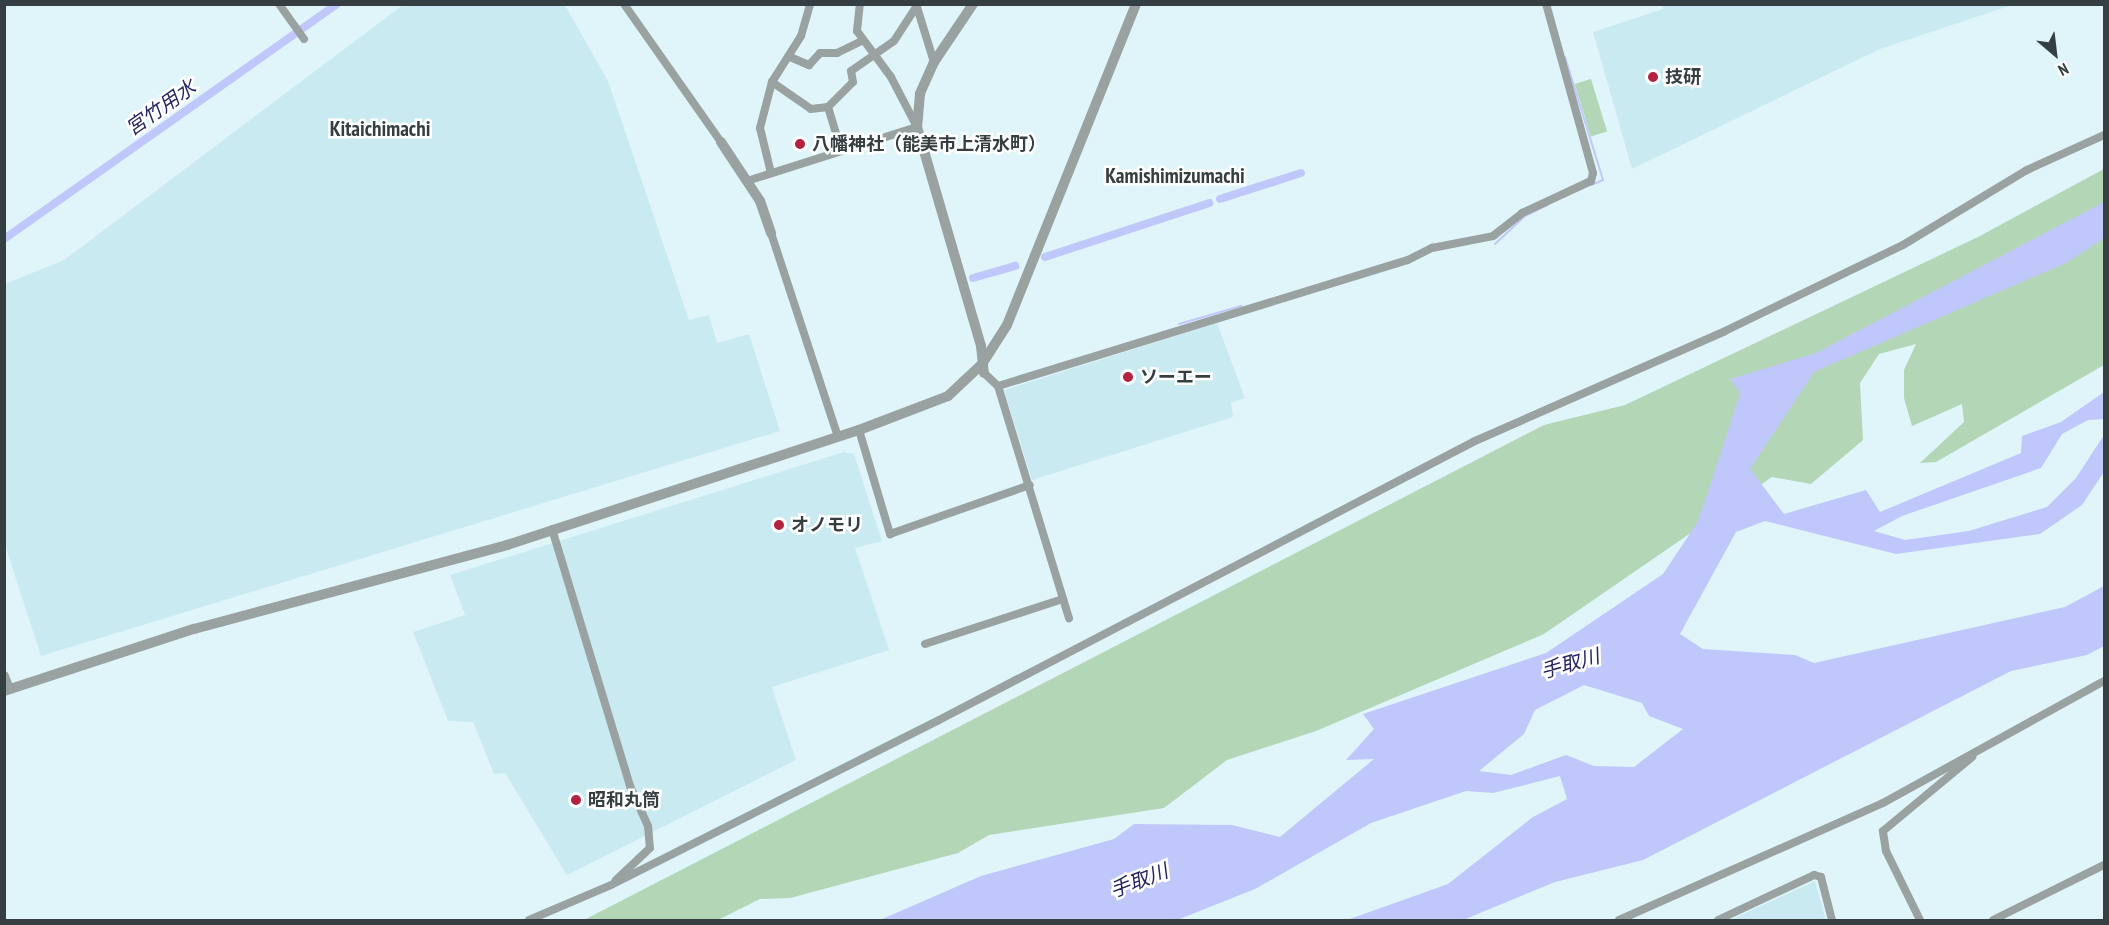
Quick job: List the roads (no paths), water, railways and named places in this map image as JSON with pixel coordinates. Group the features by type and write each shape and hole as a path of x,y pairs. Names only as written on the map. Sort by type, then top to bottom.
{"street":[{"path":"279,4 304,39"},
{"path":"624,4 747,181 771,233 838,437"},
{"path":"771,173 760,128 772,82 790,57 810,4"},
{"path":"860,4 856,23 862,41 876,57 917,127 983,368 998,386 1069,618"},
{"path":"917,127 920,94 934,62 973,4"},
{"path":"4,676 7,690 194,628 552,529 860,430 948,396 983,368 1007,325 1136,4"},
{"path":"998,386 1408,260 1432,248 1493,236 1522,213 1591,181 1590,161 1546,4"},
{"path":"772,82 811,109 828,107 853,82 851,71 876,57 917,5"},
{"path":"917,5 934,62"},
{"path":"790,57 809,65 820,52 837,53 862,41"},
{"path":"828,107 841,150"},
{"path":"747,181 917,127"},
{"path":"529,921 611,885 1475,441 1725,331 1903,244 2027,170 2104,135"},
{"path":"860,430 890,534 1030,485"},
{"path":"552,529 630,786 648,826 650,848 611,885"},
{"path":"926,644 1063,599"},
{"path":"1619,921 1883,803 2104,681"},
{"path":"1920,921 1886,850 1883,831 1975,753"},
{"path":"1993,921 2104,865"},
{"path":"1718,921 1814,875 1821,877 1833,921"}],"water":[{"name":"手取川","path":"2104,202 2104,238 2066,263 1814,372 1750,469 1784,514 1866,490 1880,512 2021,453 2022,436 2061,422 2104,392 2104,419 2088,420 2062,434 2041,468 1902,516 1874,531 1905,540 1969,531 2047,507 2076,478 2104,435 2104,472 2082,505 2040,534 1896,554 1765,521 1736,532 1680,634 1703,649 1795,655 1814,663 2065,607 2104,586 2104,646 2087,655 2011,671 1643,860 1555,882 1463,920 1347,920 1448,884 1533,817 1567,799 1560,776 1493,793 1466,791 1371,823 1255,889 1177,920 880,920 981,876 1114,839 1134,824 1232,825 1280,837 1374,759 1346,760 1374,729 1363,714 1546,653 1663,574 1697,523 1708,492 1740,393 1730,379 1816,353","holes":["1584,685 1642,703 1649,716 1683,729 1634,767 1594,766 1566,755 1511,775 1479,771 1524,734 1535,710"]}],"waterway":[{"name":"宮竹用水","path":"4,239 337,4"},
{"path":"1565,57 1603,180 1591,185"},
{"path":"1220,199 1301,173"},
{"path":"1045,257 1209,203"},
{"path":"1495,244 1525,216 1548,205"},
{"path":"973,278 1015,266"},
{"path":"1179,324 1241,306"}],"place":[{"name":"技研","path":"1653,77"},
{"name":"八幡神社（能美市上清水町）","path":"800,144"},
{"name":"ソーエー","path":"1128,377"},
{"name":"オノモリ","path":"779,525"},
{"name":"昭和丸筒","path":"576,800"}],"district":[{"name":"Kitaichimachi","path":"380,129"},
{"name":"Kamishimizumachi","path":"1175,176"}]}
